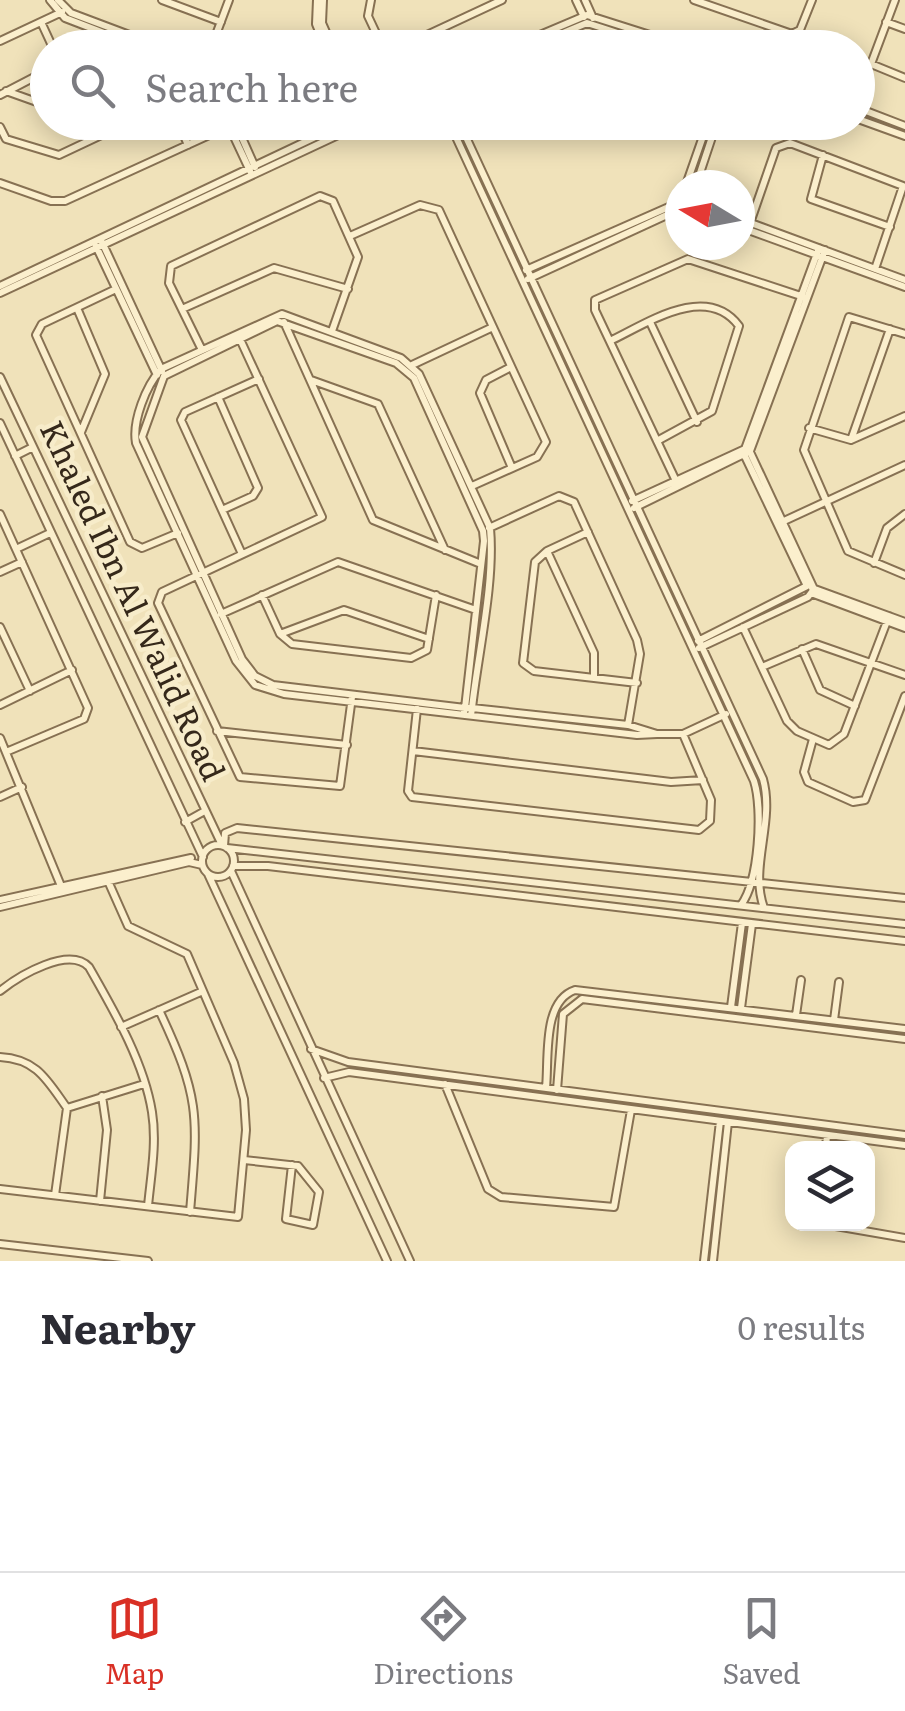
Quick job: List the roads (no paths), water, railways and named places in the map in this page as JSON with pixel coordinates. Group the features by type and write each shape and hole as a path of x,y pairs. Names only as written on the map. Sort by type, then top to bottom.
{"street":[{"path":"50,0 63,12 102,30"},
{"path":"58,0 63,12"},
{"path":"162,0 181,3 220,22"},
{"path":"217,30 229,0"},
{"path":"320,0 316,24 320,30"},
{"path":"371,0 368,16 375,30"},
{"path":"437,30 502,0"},
{"path":"576,0 587,18 596,24 622,30"},
{"path":"585,0 587,18"},
{"path":"694,0 780,30"},
{"path":"800,30 812,0"},
{"path":"875,53 894,0"},
{"path":"0,41 63,12 114,30"},
{"path":"563,30 587,18"},
{"path":"556,30 587,18 627,30"},
{"path":"41,22 45,30"},
{"path":"886,22 905,30"},
{"path":"875,66 905,78"},
{"path":"2,92 30,79"},
{"path":"2,92 30,101"},
{"path":"875,115 905,126"},
{"path":"875,125 905,136"},
{"path":"0,127 6,139 59,156 92,140"},
{"path":"186,140 188,145"},
{"path":"0,183 50,201 65,202 198,140"},
{"path":"238,140 253,170"},
{"path":"0,290 312,140"},
{"path":"253,170 323,140"},
{"path":"458,140 765,787 755,884 741,905"},
{"path":"467,140 525,276"},
{"path":"691,170 702,140"},
{"path":"701,170 712,140"},
{"path":"755,209 778,144 786,142 904,186 875,268"},
{"path":"823,155 809,196 890,227"},
{"path":"201,348 168,279 174,263 320,196 333,201 358,258 332,331"},
{"path":"350,236 420,205 436,207 546,442 542,454 472,486"},
{"path":"525,276 665,213"},
{"path":"755,225 821,252 875,268 905,283"},
{"path":"755,228 905,283"},
{"path":"98,243 116,290 160,375"},
{"path":"98,243 160,375 142,437 187,545 246,666 264,682 417,708 628,725 658,734"},
{"path":"631,506 746,451 821,252"},
{"path":"680,482 657,441 595,300 681,260 701,260 805,297"},
{"path":"182,309 274,268 348,290"},
{"path":"116,290 42,324 36,335 134,546 142,548 178,533"},
{"path":"610,340 695,306 730,317 739,326 712,411 657,441"},
{"path":"77,308 106,374 101,393 80,433"},
{"path":"160,375 282,314 373,350 414,378 487,529 468,711"},
{"path":"905,334 850,317 809,428 804,457 848,551 905,575"},
{"path":"187,545 135,438 160,375 201,348 283,321 412,365 426,386 472,486 487,529 468,711"},
{"path":"283,321 373,520 481,564"},
{"path":"650,322 697,422"},
{"path":"412,365 493,327"},
{"path":"851,440 890,329"},
{"path":"238,334 322,517 162,592 158,603 240,776 342,785 352,698"},
{"path":"512,368 486,380 480,393 512,468"},
{"name":"Khaled Ibn Al Walid Road","path":"0,377 203,812 224,846"},
{"path":"242,554 181,420 185,412 258,379"},
{"path":"310,380 378,404 446,550"},
{"path":"218,397 258,488 252,496 222,510"},
{"path":"809,428 851,440 905,416"},
{"name":"Khaled Ibn Al Walid Road","path":"0,423 203,860"},
{"path":"15,456 33,447"},
{"path":"746,451 784,521 810,590"},
{"path":"746,451 810,590 905,625"},
{"path":"784,521 905,465"},
{"path":"487,529 563,496 574,502 638,640 636,683 628,725"},
{"path":"874,563 891,523 905,514"},
{"path":"0,516 88,704 86,716 6,752"},
{"path":"891,523 905,528"},
{"path":"588,532 546,551 532,570 522,663 534,671 636,683"},
{"path":"16,549 50,533"},
{"path":"546,551 594,653 594,678"},
{"path":"0,572 22,562"},
{"path":"221,614 338,562 476,610"},
{"path":"200,573 236,660 250,681 272,692 658,734 683,734 728,713"},
{"path":"696,646 743,627 810,590"},
{"path":"696,646 810,590"},
{"path":"262,595 280,634 292,644 411,658 423,655 436,595"},
{"path":"280,634 344,610 429,638"},
{"path":"743,627 787,721 813,740 830,745 841,740 888,619"},
{"path":"0,627 30,691"},
{"path":"762,667 802,649 822,645 905,674"},
{"path":"802,649 820,690 854,706"},
{"path":"0,705 72,670"},
{"path":"813,740 804,772 808,782 854,802 865,800 905,696"},
{"path":"417,708 408,791 412,797 694,830 708,825 711,800 683,734"},
{"path":"218,731 347,744"},
{"path":"0,738 62,889"},
{"path":"412,751 671,782 703,780"},
{"path":"0,797 22,788"},
{"path":"184,822 203,812"},
{"path":"410,1261 244,903 224,846 225,833 236,828 905,898"},
{"path":"387,1261 208,874 203,860 208,848 224,846 905,924"},
{"path":"0,903 184,858 203,860"},
{"path":"62,889 203,860"},
{"path":"208,874 223,877 232,868 268,866 905,942"},
{"path":"0,1189 238,1217 246,1130 240,1080 184,951 128,926 108,881"},
{"path":"755,884 764,908"},
{"path":"226,912 244,903"},
{"path":"731,1007 742,923"},
{"path":"740,1008 752,924"},
{"path":"0,991 52,964 76,958 90,968 121,1027 144,1084 154,1142 148,1206"},
{"path":"796,1015 800,980"},
{"path":"834,1020 838,982"},
{"path":"546,1088 554,1010 563,995 581,989 905,1029"},
{"path":"121,1027 204,991"},
{"path":"659,1008 660,998"},
{"path":"557,1090 563,1014 574,1002 591,999 905,1039"},
{"path":"159,1010 195,1097 198,1122 190,1212"},
{"path":"812,1017 812,1027"},
{"path":"311,1049 328,1058 378,1066 905,1135"},
{"path":"0,1056 20,1058 36,1066 67,1108 55,1195"},
{"path":"377,1076 378,1066"},
{"path":"324,1078 349,1072 905,1145"},
{"path":"67,1108 144,1084"},
{"path":"445,1084 488,1190 502,1196 614,1207 630,1110"},
{"path":"100,1201 108,1130 102,1096"},
{"path":"704,1261 724,1121"},
{"path":"712,1261 724,1121"},
{"path":"827,1135 827,1141"},
{"path":"244,1160 292,1164 304,1168 320,1192 313,1224 289,1222 286,1217 292,1164"},
{"path":"864,1231 905,1238"},
{"path":"0,1244 148,1261"}]}
